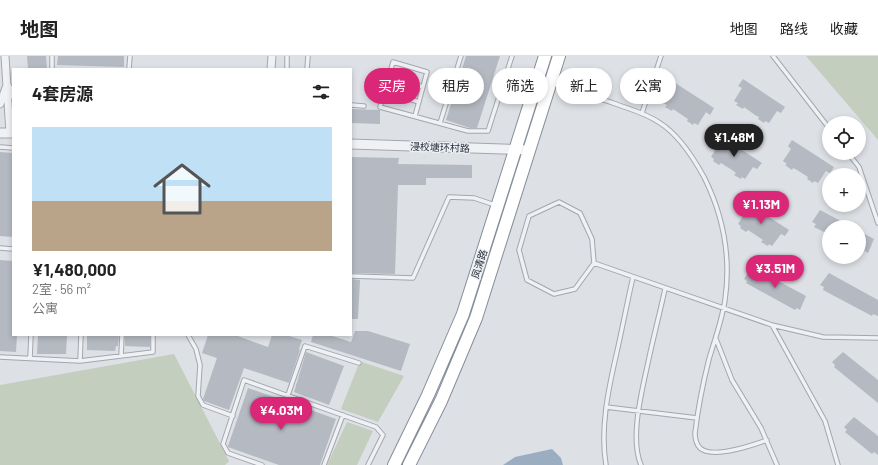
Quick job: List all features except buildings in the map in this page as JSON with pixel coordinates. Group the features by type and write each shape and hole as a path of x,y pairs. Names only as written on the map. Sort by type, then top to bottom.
{"highway":[{"name":"凤清路","path":"541,68 545,56"},
{"name":"凤清路","path":"409,465 441,400 476,318 559,56"},
{"name":"凤清路","path":"394,465 419,416 452,342 472,286 530,104"}],"street":[{"path":"0,133 11,133 5,56"},
{"path":"271,68 272,56"},
{"path":"7,85 12,93"},
{"path":"0,104 7,85"},
{"name":"浸校塘环村路","path":"352,144 530,150"}],"lane":[{"path":"52,56 52,68"},
{"path":"129,68 130,56"},
{"path":"287,56 287,68"},
{"path":"307,68 308,56"},
{"path":"440,123 461,56"},
{"path":"381,104 380,107 468,131 488,131 512,56"},
{"path":"642,113 661,56"},
{"path":"773,56 822,119"},
{"path":"391,68 393,62 413,68"},
{"path":"420,70 427,72 420,98"},
{"path":"548,81 642,113 660,122 676,136 694,159 714,199 722,227 726,256 726,286 723,309 704,380 695,433 696,441 700,448 707,452 736,449 767,440"},
{"path":"415,116 418,104"},
{"path":"352,105 364,106"},
{"path":"0,147 12,148"},
{"path":"854,160 859,167 878,223"},
{"path":"352,276 413,278 449,197 474,198 498,206"},
{"path":"559,202 580,214 592,239 594,263 575,289 554,294 528,280 519,250 529,216 559,202"},
{"path":"0,248 12,249"},
{"path":"594,263 772,325 823,337 878,338"},
{"path":"606,465 603,450 603,434 608,390 633,277"},
{"path":"641,465 636,447 639,411 665,289"},
{"path":"772,325 825,421 838,465"},
{"path":"30,358 31,336"},
{"path":"80,361 81,336"},
{"path":"121,356 122,336"},
{"path":"0,357 80,361 153,352 153,336"},
{"path":"189,336 196,349 200,365 198,396 203,405 233,416"},
{"path":"716,338 732,380 755,416 777,465"},
{"path":"288,395 305,346 359,363"},
{"path":"262,465 228,453 223,444 244,380 376,426 382,435 368,465"},
{"path":"606,407 697,418"},
{"path":"324,465 343,415"}],"green space":[{"path":"806,56 878,56 878,140 866,126 866,116 857,116"},
{"path":"174,354 229,461 225,465 0,465 0,385"},
{"path":"362,362 404,376 378,422 341,409 358,366"},
{"path":"347,422 373,431 357,465 327,465"}],"water":[{"path":"552,449 561,458 563,465 503,465 515,457"}]}
